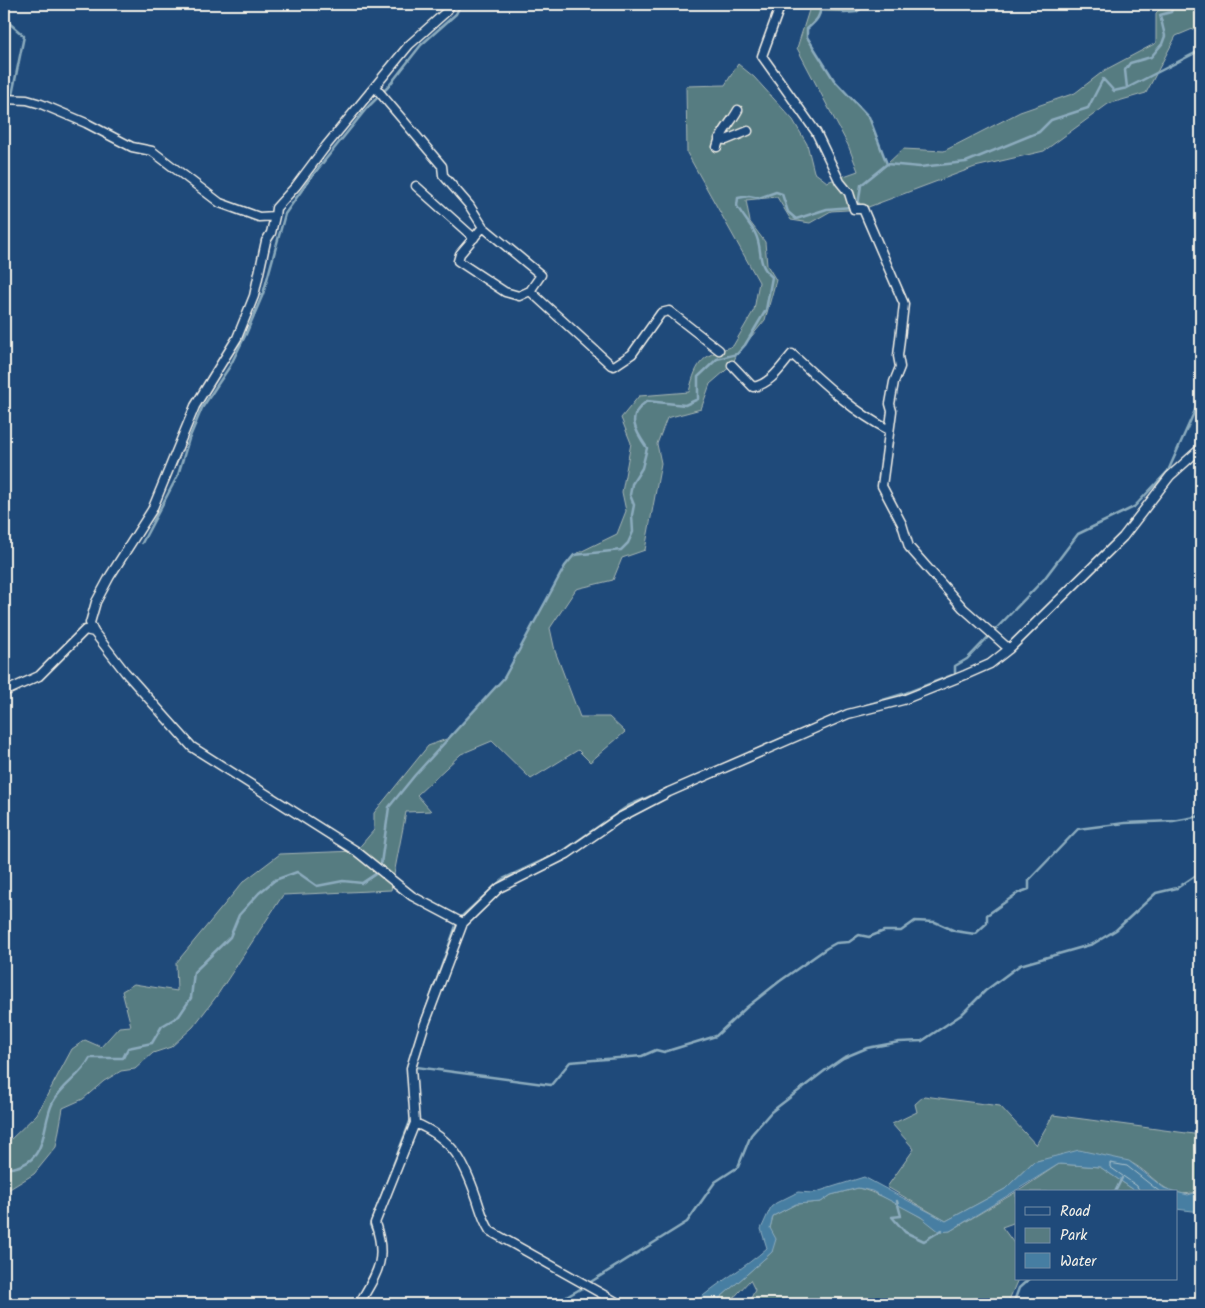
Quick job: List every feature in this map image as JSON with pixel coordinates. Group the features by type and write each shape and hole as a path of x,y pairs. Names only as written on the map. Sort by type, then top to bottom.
{"street":[{"path":"451,4 446,12 409,45 276,208 271,233 266,241 254,296 240,331 223,364 195,406 152,510 110,576 96,602 90,623 94,632 125,672 192,747 356,851 412,896 463,923"},
{"path":"781,4 762,56 816,132 840,182 849,193 854,209 863,209 903,299 898,356 900,367 892,396 892,411 882,486 902,524 909,548 963,608 1009,649"},
{"path":"375,87 442,166 443,175 469,205 483,227 540,275 530,291 519,296 505,292 458,261 460,254 483,227"},
{"path":"4,99 27,100 41,104 86,123 132,147 152,151 220,203 259,217 275,216"},
{"path":"738,110 718,143 748,131"},
{"path":"416,186 474,238"},
{"path":"530,291 614,366 632,354 661,314 669,311 719,350"},
{"path":"732,364 753,387 762,386 769,382 792,354 838,396 889,430"},
{"path":"359,1304 380,1269 380,1238 375,1223 415,1123 411,1068 424,1026 463,923 499,888 567,854 618,818 669,792 848,714 904,700 990,664 1009,649 1122,537 1170,476 1201,448"},
{"path":"4,692 40,676 85,630 94,632"},
{"path":"415,1123 444,1138 458,1158 469,1176 482,1219 490,1231 620,1304"}],"green space":[{"path":"811,4 868,4 856,12 821,11 817,19 807,29 807,37 834,80 869,117 887,164 903,149 944,151 1020,112 1075,93 1105,70 1156,43 1156,13 1165,4 1194,4 1195,28 1176,36 1146,93 1108,104 1044,151 975,167 863,209 831,211 810,223 791,220 777,197 746,200 750,222 765,242 767,265 776,280 765,320 737,354 732,365 710,384 701,409 667,418 657,444 661,463 645,550 622,558 613,580 576,589 550,628 555,651 580,717 609,717 625,732 590,762 578,750 531,779 492,741 461,754 417,795 431,811 406,812 391,890 283,895 216,997 193,1027 171,1047 153,1053 135,1069 121,1071 104,1081 83,1099 63,1108 56,1147 34,1174 8,1190 4,1189 4,1141 9,1141 37,1114 72,1049 85,1040 101,1047 119,1027 131,1026 122,991 134,984 177,991 176,963 243,882 280,854 356,851 374,830 374,813 428,746 449,738 504,678 565,566 574,555 617,534 626,511 622,492 631,443 621,418 639,396 689,392 695,372 703,360 708,356 733,346 754,310 759,282 687,153 686,86 725,85 738,64 754,77 793,120 807,144 814,172 827,182 858,171 848,145 797,48"},
{"path":"924,1096 1000,1106 1036,1145 1053,1115 1201,1135 1201,1191 1179,1193 1178,1190 1170,1190 1130,1162 1041,1160 1033,1162 1005,1189 946,1221 887,1187 914,1149 892,1124 917,1112 915,1104"},
{"path":"1059,1164 1100,1167 1134,1190 1020,1190"},
{"path":"858,1188 889,1200 941,1230 950,1231 1015,1193 1015,1222 1002,1227 1015,1245 1015,1280 1018,1280 1009,1300 1003,1304 748,1304 755,1290 750,1280 728,1304 713,1304 772,1252 770,1228 773,1216 796,1204 821,1202 831,1195"}],"water":[{"path":"1079,1150 1129,1161 1164,1188 1170,1190 1134,1190 1100,1167 1059,1164 950,1231 940,1232 921,1217 872,1191 858,1188 831,1195 821,1202 796,1204 773,1216 770,1228 776,1239 772,1252 713,1304 694,1304 767,1248 761,1229 771,1207 798,1192 813,1193 864,1177 946,1221 1005,1189 1033,1162"},
{"path":"1201,1191 1201,1212 1178,1209 1178,1192 1188,1195"}],"waterway":[{"path":"142,543 178,475 189,439 202,408 230,366 246,334 263,294 285,214 309,180 366,109 388,87 421,45 456,14 461,4"},
{"path":"820,4 819,15 816,21 807,29 807,37 834,80 869,117 887,164"},
{"path":"838,4 844,13 856,12 868,4"},
{"path":"858,206 861,185 887,164 920,167 966,162 1039,132 1051,120 1088,108 1103,79 1114,91 1127,88 1125,70 1130,63 1151,57 1162,44 1165,36 1160,15 1171,12 1174,4"},
{"path":"4,16 24,36 9,110 4,113"},
{"path":"1127,88 1201,50"},
{"path":"4,1167 13,1168 22,1165 36,1153 40,1146 53,1102 61,1090 82,1070 90,1058 123,1058 128,1048 152,1043 162,1026 179,1016 191,998 194,972 230,937 239,915 259,893 275,880 297,872 317,886 343,881 362,883 380,871 389,807 415,775 504,678 565,566 574,555 621,550 628,543 633,532 632,515 634,505 630,495 632,484 642,468 647,448 634,423 636,412 647,401 685,405 698,399 698,377 717,359 737,354 745,345 766,310 772,277 763,266 758,239 737,206 738,198 749,196 759,198 776,192 782,194 788,212 796,219 827,209 852,207"},
{"path":"847,711 906,693 955,674 955,666 967,659 1044,579 1078,534 1134,507 1168,471 1201,397"},
{"path":"460,918 503,879 563,851 628,806 839,714"},
{"path":"416,1067 551,1085 570,1062 642,1056 656,1050 664,1052 716,1036 747,1007 780,981 836,943 849,942 859,935 869,937 884,931 901,931 915,921 935,922 955,931 975,934 987,923 987,915 1018,893 1029,889 1029,880 1078,829 1125,823 1173,821 1201,816"},
{"path":"589,1283 687,1222 715,1182 738,1167 751,1135 771,1112 843,1058 867,1048 899,1042 922,1041 961,1015 985,991 1020,965 1093,944 1116,930 1156,893 1177,888 1201,872"},
{"path":"420,1026 457,923"},
{"path":"374,1233 370,1225 411,1119"},
{"path":"1116,1190 1122,1178"},
{"path":"897,1201 901,1216 892,1217 905,1232 924,1241 942,1230"},
{"path":"1013,1304 1019,1288 1028,1280"},
{"path":"554,1304 582,1288"}]}
